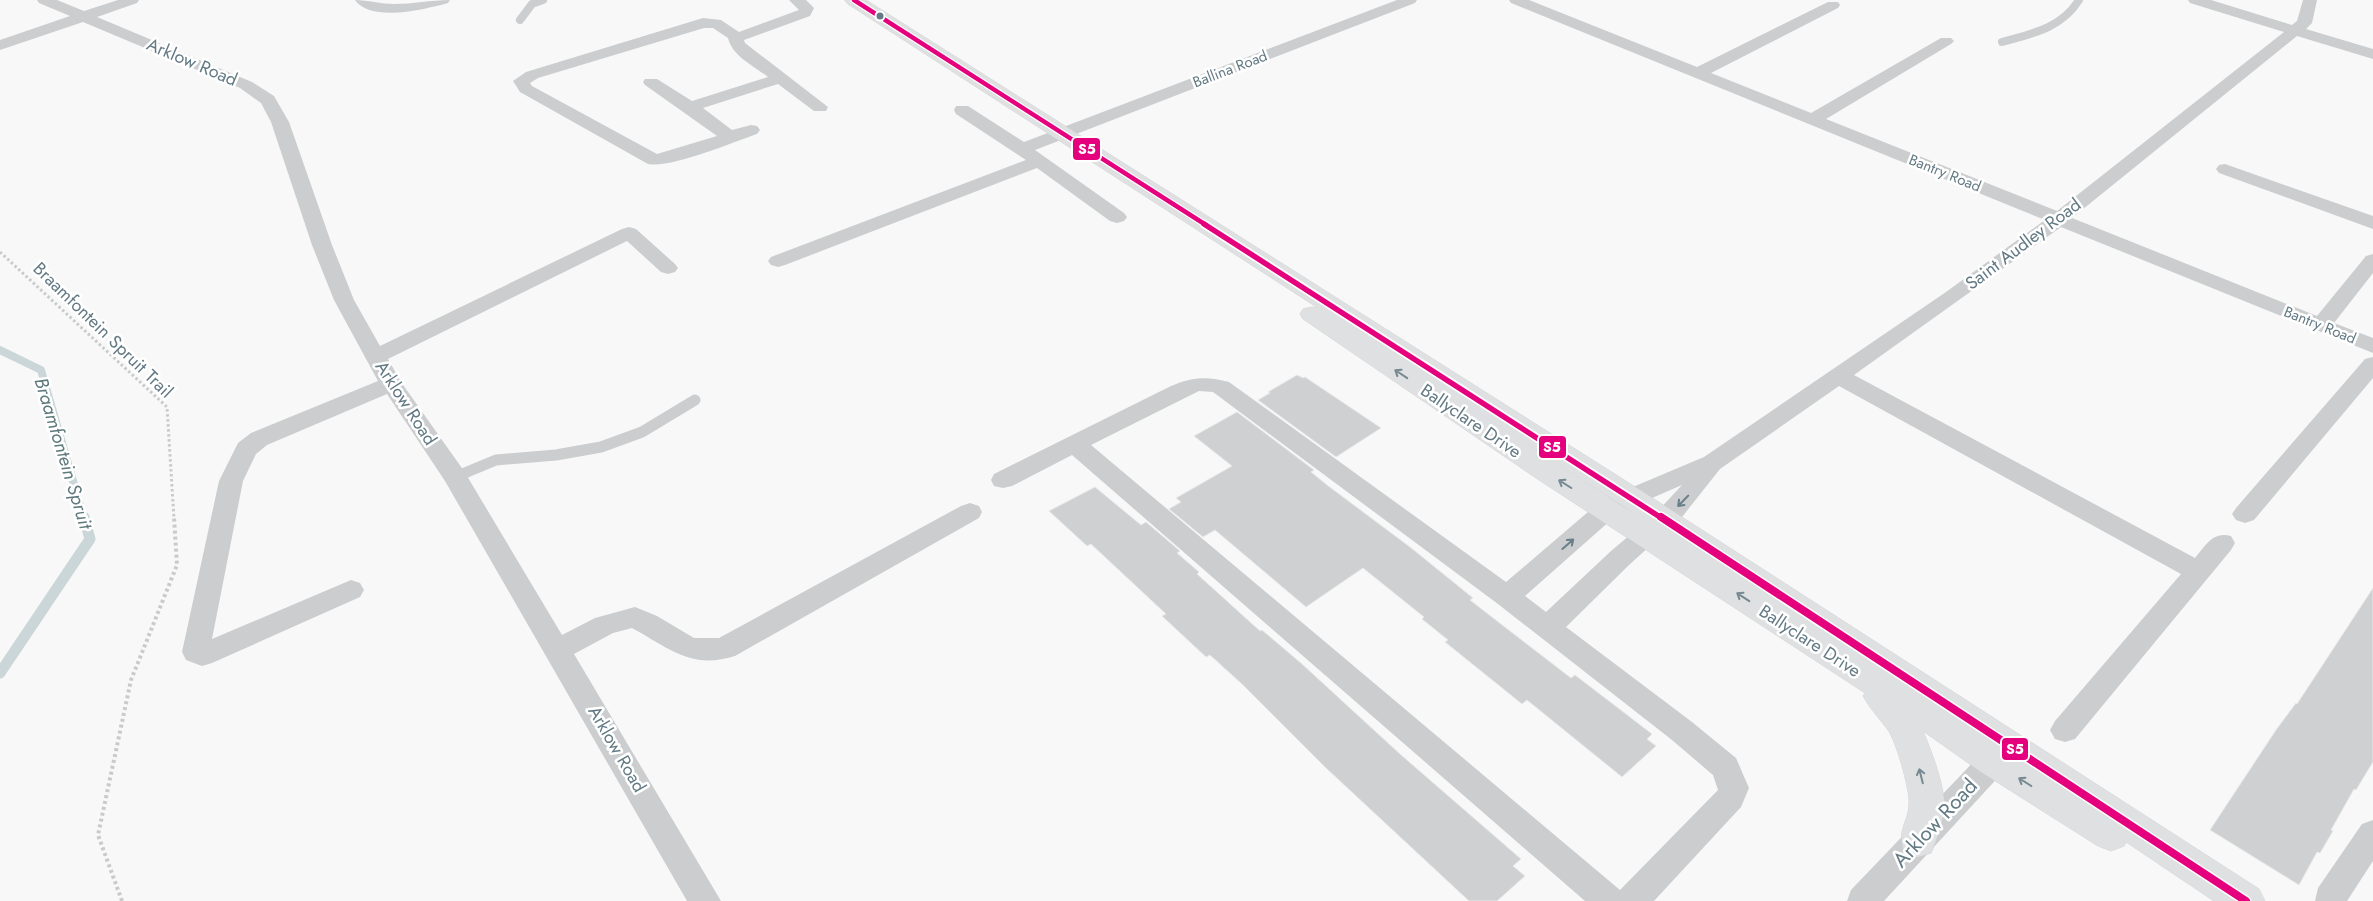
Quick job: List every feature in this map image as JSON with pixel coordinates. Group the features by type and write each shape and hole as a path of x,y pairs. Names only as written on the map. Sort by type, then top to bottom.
{"street":[{"name":"Arklow Road","path":"44,0 246,85 268,100 280,122 322,245 344,300 391,384 455,477 705,901"},
{"path":"0,45 132,0"},
{"path":"362,0 376,7 396,10 443,0"},
{"path":"736,38 805,13 807,8 796,0"},
{"name":"Ballyclare Drive","path":"831,0 1057,135"},
{"name":"Ballyclare Drive","path":"854,0 1999,753 2214,901"},
{"name":"Ballina Road","path":"1022,149 1410,0"},
{"name":"Bantry Road","path":"1516,0 1548,7 1697,74 2373,346"},
{"path":"2195,0 2373,54"},
{"name":"Saint Audley Road","path":"1507,597 1618,503 1712,462 1838,376 2059,219 2304,23 2310,0"},
{"path":"1697,74 1833,6"},
{"path":"751,130 654,160 526,89 521,82 532,75 703,23 716,23 736,38 737,44 742,50 820,107"},
{"path":"1812,120 1946,41"},
{"path":"690,107 780,78"},
{"path":"651,82 690,107 730,137"},
{"path":"962,110 1022,149 1117,217"},
{"path":"778,261 1039,161"},
{"path":"2225,169 2373,223"},
{"path":"376,356 629,233 668,268"},
{"path":"2321,325 2373,260"},
{"path":"2245,514 2373,364"},
{"path":"1838,376 2198,571"},
{"path":"1003,480 1073,443 1194,385 1208,382 1221,387 1507,597 1682,731 1725,767 1734,788 1730,798 1632,901"},
{"path":"351,590 210,652 202,655 196,652 231,481 246,449 259,438 391,384"},
{"path":"1073,443 1609,901"},
{"name":"Saint Audley Road","path":"1547,628 1655,528 1693,490 1712,462"},
{"path":"557,650 605,625 634,617 693,650 708,652 725,648 970,512"},
{"name":"Ballyclare Drive","path":"1655,528 1863,676 1932,719 1999,753 2246,901"},
{"path":"2066,730 2222,543"},
{"path":"1863,676 1904,725 1915,753 1927,801 1918,841"},
{"name":"Arklow Road","path":"1863,901 1999,753"},
{"path":"2330,899 2373,834"}],"lane":[{"path":"520,20 532,4 544,0"},
{"path":"2002,42 2043,32 2069,13 2079,0"},
{"path":"455,477 496,460 556,455 601,447 642,432 695,400"}],"path":[{"name":"Braamfontein Spruit Trail","path":"0,252 167,407 176,565 131,680 98,835 122,901"}],"building":[{"path":"1297,375 1305,377 1381,428 1336,457 1258,400"},
{"path":"1237,412 1314,470 1311,472 1327,485 1410,547 1473,598 1470,600 1497,621 1571,678 1575,675 1652,734 1647,739 1656,746 1622,777 1527,700 1522,704 1445,642 1448,640 1422,619 1424,617 1363,568 1306,607 1215,530 1203,537 1169,509 1181,502 1176,498 1232,466 1194,436"},
{"path":"1095,487 1141,525 1146,522 1180,551 1177,553 1199,572 1197,574 1260,631 1262,630 1302,664 1400,754 1521,859 1513,866 1525,876 1497,901 1469,901 1326,768 1243,685 1210,655 1206,657 1162,616 1166,614 1091,544 1087,546 1049,511"},
{"path":"2373,588 2373,762 2356,790 2354,789 2331,830 2333,831 2320,853 2317,852 2299,885 2210,830 2276,730 2297,704"}],"waterway":[{"name":"Braamfontein Spruit","path":"0,350 41,370 84,519"},
{"name":"Braamfontein Spruit","path":"0,673 90,539 84,517"}],"transit line":[{"name":"S5","path":"854,0 1630,497 2246,901"}]}
